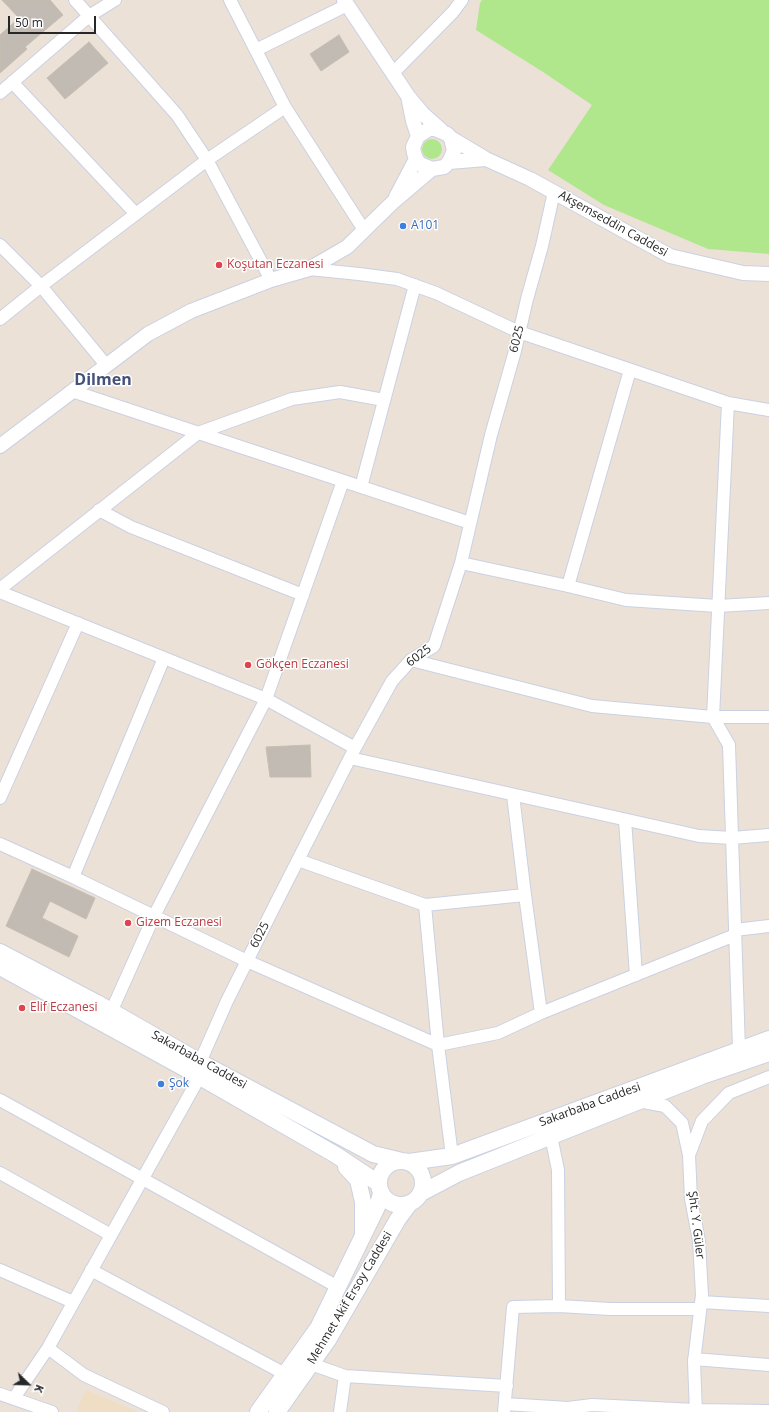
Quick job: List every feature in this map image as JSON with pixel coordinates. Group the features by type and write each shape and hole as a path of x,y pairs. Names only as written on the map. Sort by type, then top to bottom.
{"main road":[{"name":"Sakarbaba Caddesi","path":"0,952 111,1012 336,1155 380,1188"},
{"name":"Sakarbaba Caddesi","path":"0,967 200,1069 373,1154 405,1162 452,1156 769,1039"},
{"name":"Sakarbaba Caddesi","path":"416,1198 459,1173 702,1076 769,1053"},
{"path":"336,1155 358,1180 363,1202 362,1237"},
{"path":"394,1162 405,1162 415,1166 420,1172 423,1178 423,1186 416,1198 404,1205 390,1203 385,1199 380,1188 379,1176 383,1170 394,1162"},
{"name":"Mehmet Akif Ersoy Caddesi","path":"258,1412 318,1328 377,1207 380,1188"},
{"name":"Mehmet Akif Ersoy Caddesi","path":"277,1412 328,1340 398,1219 416,1198"}],"street":[{"path":"76,0 177,115 208,160 271,280"},
{"path":"0,93 89,16 115,0"},
{"path":"230,0 286,107 364,230"},
{"path":"393,73 453,12 462,0"},
{"path":"256,50 346,3 408,96 413,121 418,136"},
{"path":"12,82 136,214"},
{"name":"Akşemseddin Caddesi","path":"408,96 423,114 446,134 486,159 530,179 670,256 743,273 769,274"},
{"path":"0,319 41,286 208,160 286,107"},
{"path":"0,446 148,334 191,311 271,280 309,269 347,246 392,203 432,169 444,167 449,162 454,151 453,144 446,134 435,129 429,129 418,136 413,147 416,159 420,164 432,169"},
{"path":"392,203 416,159"},
{"path":"449,162 486,159"},
{"name":"6025","path":"14,1398 48,1348 142,1179 200,1069 227,1001 352,753 392,681 411,660 434,646 461,563 491,435 542,246 554,192"},
{"path":"0,245 41,286 106,365"},
{"path":"309,269 397,279 436,293 519,332 728,403 769,410"},
{"path":"361,487 415,286"},
{"path":"568,586 630,370"},
{"path":"72,391 470,523"},
{"path":"0,589 198,433 292,399 340,392 384,400"},
{"path":"728,403 713,717 729,745 739,1049"},
{"path":"111,1012 154,916 266,699 343,481"},
{"path":"99,510 131,528 303,596"},
{"path":"461,563 626,600 718,606 769,604"},
{"path":"0,592 266,699 352,753 514,795 699,836 732,838 769,835"},
{"path":"0,798 78,623"},
{"path":"74,877 164,658"},
{"path":"411,660 592,706 713,717 769,717"},
{"path":"514,795 524,895 541,1013"},
{"path":"625,820 636,975"},
{"path":"0,844 74,877 247,961 438,1045 498,1033 541,1013 735,933 769,926"},
{"path":"298,860 425,905 524,895"},
{"path":"425,905 438,1045 452,1156"},
{"name":"Şht. Y. Güler","path":"696,1411 694,1359 702,1295 699,1240 691,1199 689,1155 702,1121 729,1093 769,1076"},
{"path":"0,1100 338,1287"},
{"path":"638,1101 664,1106 682,1123 689,1155"},
{"path":"551,1136 558,1170 559,1306"},
{"path":"0,1173 111,1235"},
{"path":"0,1270 73,1302"},
{"path":"91,1270 285,1374"},
{"path":"769,1306 701,1306 610,1309 559,1306 513,1308 505,1408 568,1408 592,1405 696,1411 769,1411"},
{"path":"48,1348 84,1375 163,1412"},
{"path":"694,1359 769,1365"},
{"path":"311,1364 345,1376 507,1386"},
{"path":"340,1412 345,1376"},
{"path":"0,1394 52,1412"}],"shaded area":[{"path":"86,1390 137,1412 76,1412"}],"green space":[{"path":"482,0 769,0 769,254 708,249 604,205 548,170 592,105 476,30 480,3"},
{"path":"428,139 436,139 442,145 442,153 436,159 428,159 422,153 422,145"}],"building":[{"path":"2,0 50,0 63,15 25,47 27,49 0,73 0,35 19,18"},
{"path":"339,35 349,52 321,71 310,54"},
{"path":"89,42 108,63 65,99 47,78"},
{"path":"310,745 311,777 270,777 266,747"},
{"path":"32,869 95,898 86,919 50,901 42,918 78,936 69,957 6,926"}],"place":[{"name":"A101","path":"403,226"},
{"name":"Koşutan Eczanesi","path":"219,265"},
{"name":"Gökçen Eczanesi","path":"248,665"},
{"name":"Gizem Eczanesi","path":"128,923"},
{"name":"Elif Eczanesi","path":"22,1008"},
{"name":"Şok","path":"161,1084"}],"district":[{"name":"Dilmen","path":"103,380"}]}
